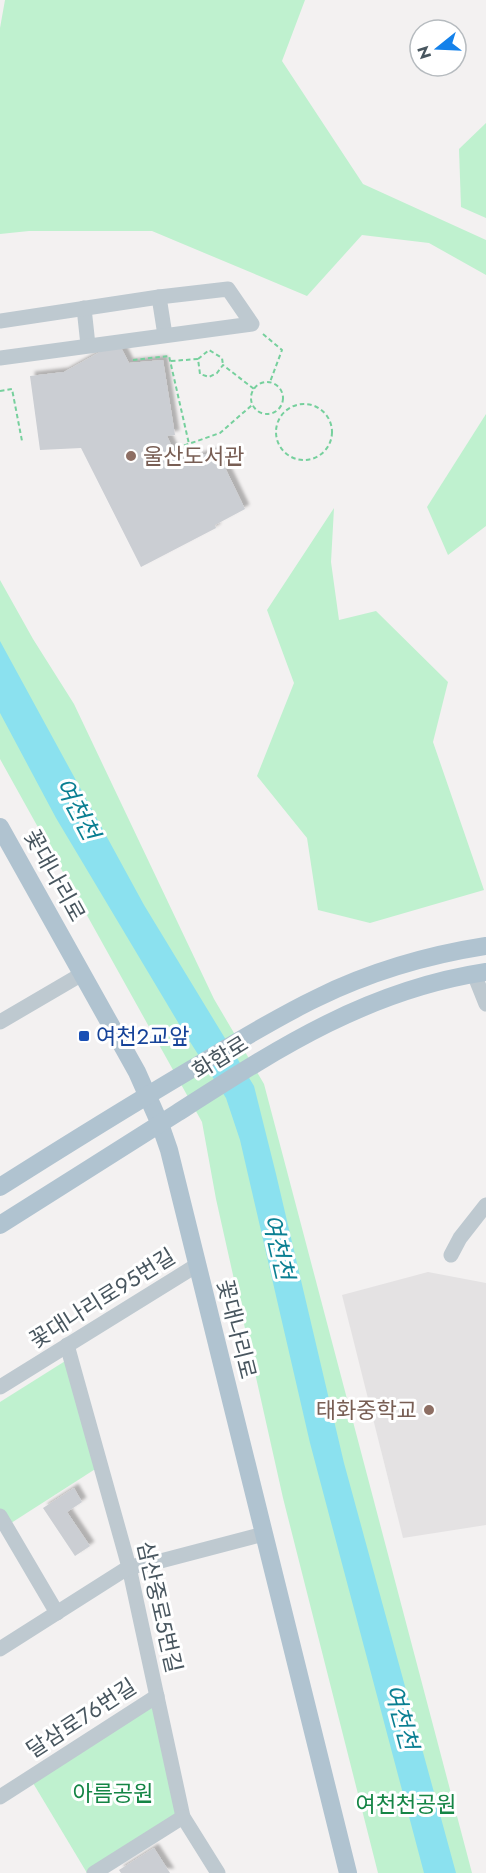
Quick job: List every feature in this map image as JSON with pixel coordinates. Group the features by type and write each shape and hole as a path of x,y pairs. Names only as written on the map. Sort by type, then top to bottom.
{"main road":[{"name":"꽃대나리로","path":"0,827 148,1095 169,1150 347,1873"},
{"name":"화합로","path":"0,1187 173,1080 318,997 380,972 426,957 486,945"},
{"name":"화합로","path":"0,1225 299,1037 369,1004 434,982 480,973"}],"street":[{"path":"0,321 228,289 252,324 0,358"},
{"path":"159,297 165,335"},
{"path":"84,309 88,345"},
{"path":"480,973 486,1004"},
{"path":"0,1022 82,974"},
{"path":"451,1255 460,1238 486,1205"},
{"name":"꽃대나리로95번길","path":"0,1387 66,1345 78,1341 197,1265"},
{"name":"삼산중로5번길","path":"66,1345 129,1566 183,1817 218,1873"},
{"path":"1,1520 57,1613"},
{"path":"0,1649 129,1566 153,1563 264,1534"},
{"name":"달삼로76번길","path":"0,1797 157,1696"},
{"path":"94,1873 183,1817"}],"path":[{"path":"252,324 282,350 270,382"},
{"path":"171,361 198,359 209,350 222,358 224,365 254,389"},
{"path":"133,360 169,356 189,444"},
{"path":"198,359 200,374 209,377 217,373 224,365"},
{"path":"270,382 278,386 284,395 282,406 277,412 262,414 252,405 251,397 254,389 259,384 270,382"},
{"path":"0,391 12,389 22,441"},
{"path":"306,404 323,411 332,427 331,437 323,453 306,460 288,455 277,441 276,432 282,414 288,408 306,404"},
{"path":"177,448 220,433 252,405"},
{"path":"277,412 282,414"}],"shaded area":[{"name":"태화중학교","path":"428,1272 486,1283 486,1525 403,1538 342,1295"}],"green space":[{"path":"5,0 305,0 282,61 363,184 486,240 486,275 429,243 362,235 307,296 152,231 29,231 0,234 0,28"},
{"path":"486,123 486,218 461,207 459,149"},
{"path":"486,414 486,526 448,555 427,507"},
{"path":"334,508 331,562 339,620 376,611 448,682 433,742 484,890 370,923 318,910 307,838 257,776 294,683 267,610"},
{"name":"여천천공원","path":"0,580 33,639 74,704 214,999 264,1084 472,1873 378,1873 283,1498 216,1199 202,1122 0,759"},
{"path":"70,1358 100,1466 8,1525 0,1512 0,1402"},
{"name":"아름공원","path":"152,1699 183,1817 87,1873 30,1778"}],"water":[{"name":"여천천","path":"0,641 144,905 254,1086 344,1463 456,1873 424,1873 310,1443 240,1140 226,1098 185,1034 56,818 0,713"}],"building":[{"name":"울산도서관","path":"118,342 129,363 163,360 175,435 167,436 179,462 217,451 245,509 215,525 216,528 141,567 81,448 40,450 30,376 64,372"},
{"path":"74,1488 82,1502 67,1512 90,1546 75,1556 43,1508"},
{"path":"154,1848 170,1873 121,1873 119,1870"}],"place":[{"name":"울산도서관","path":"131,456"},
{"name":"여천2교앞","path":"84,1036"},
{"name":"태화중학교","path":"429,1410"}]}
